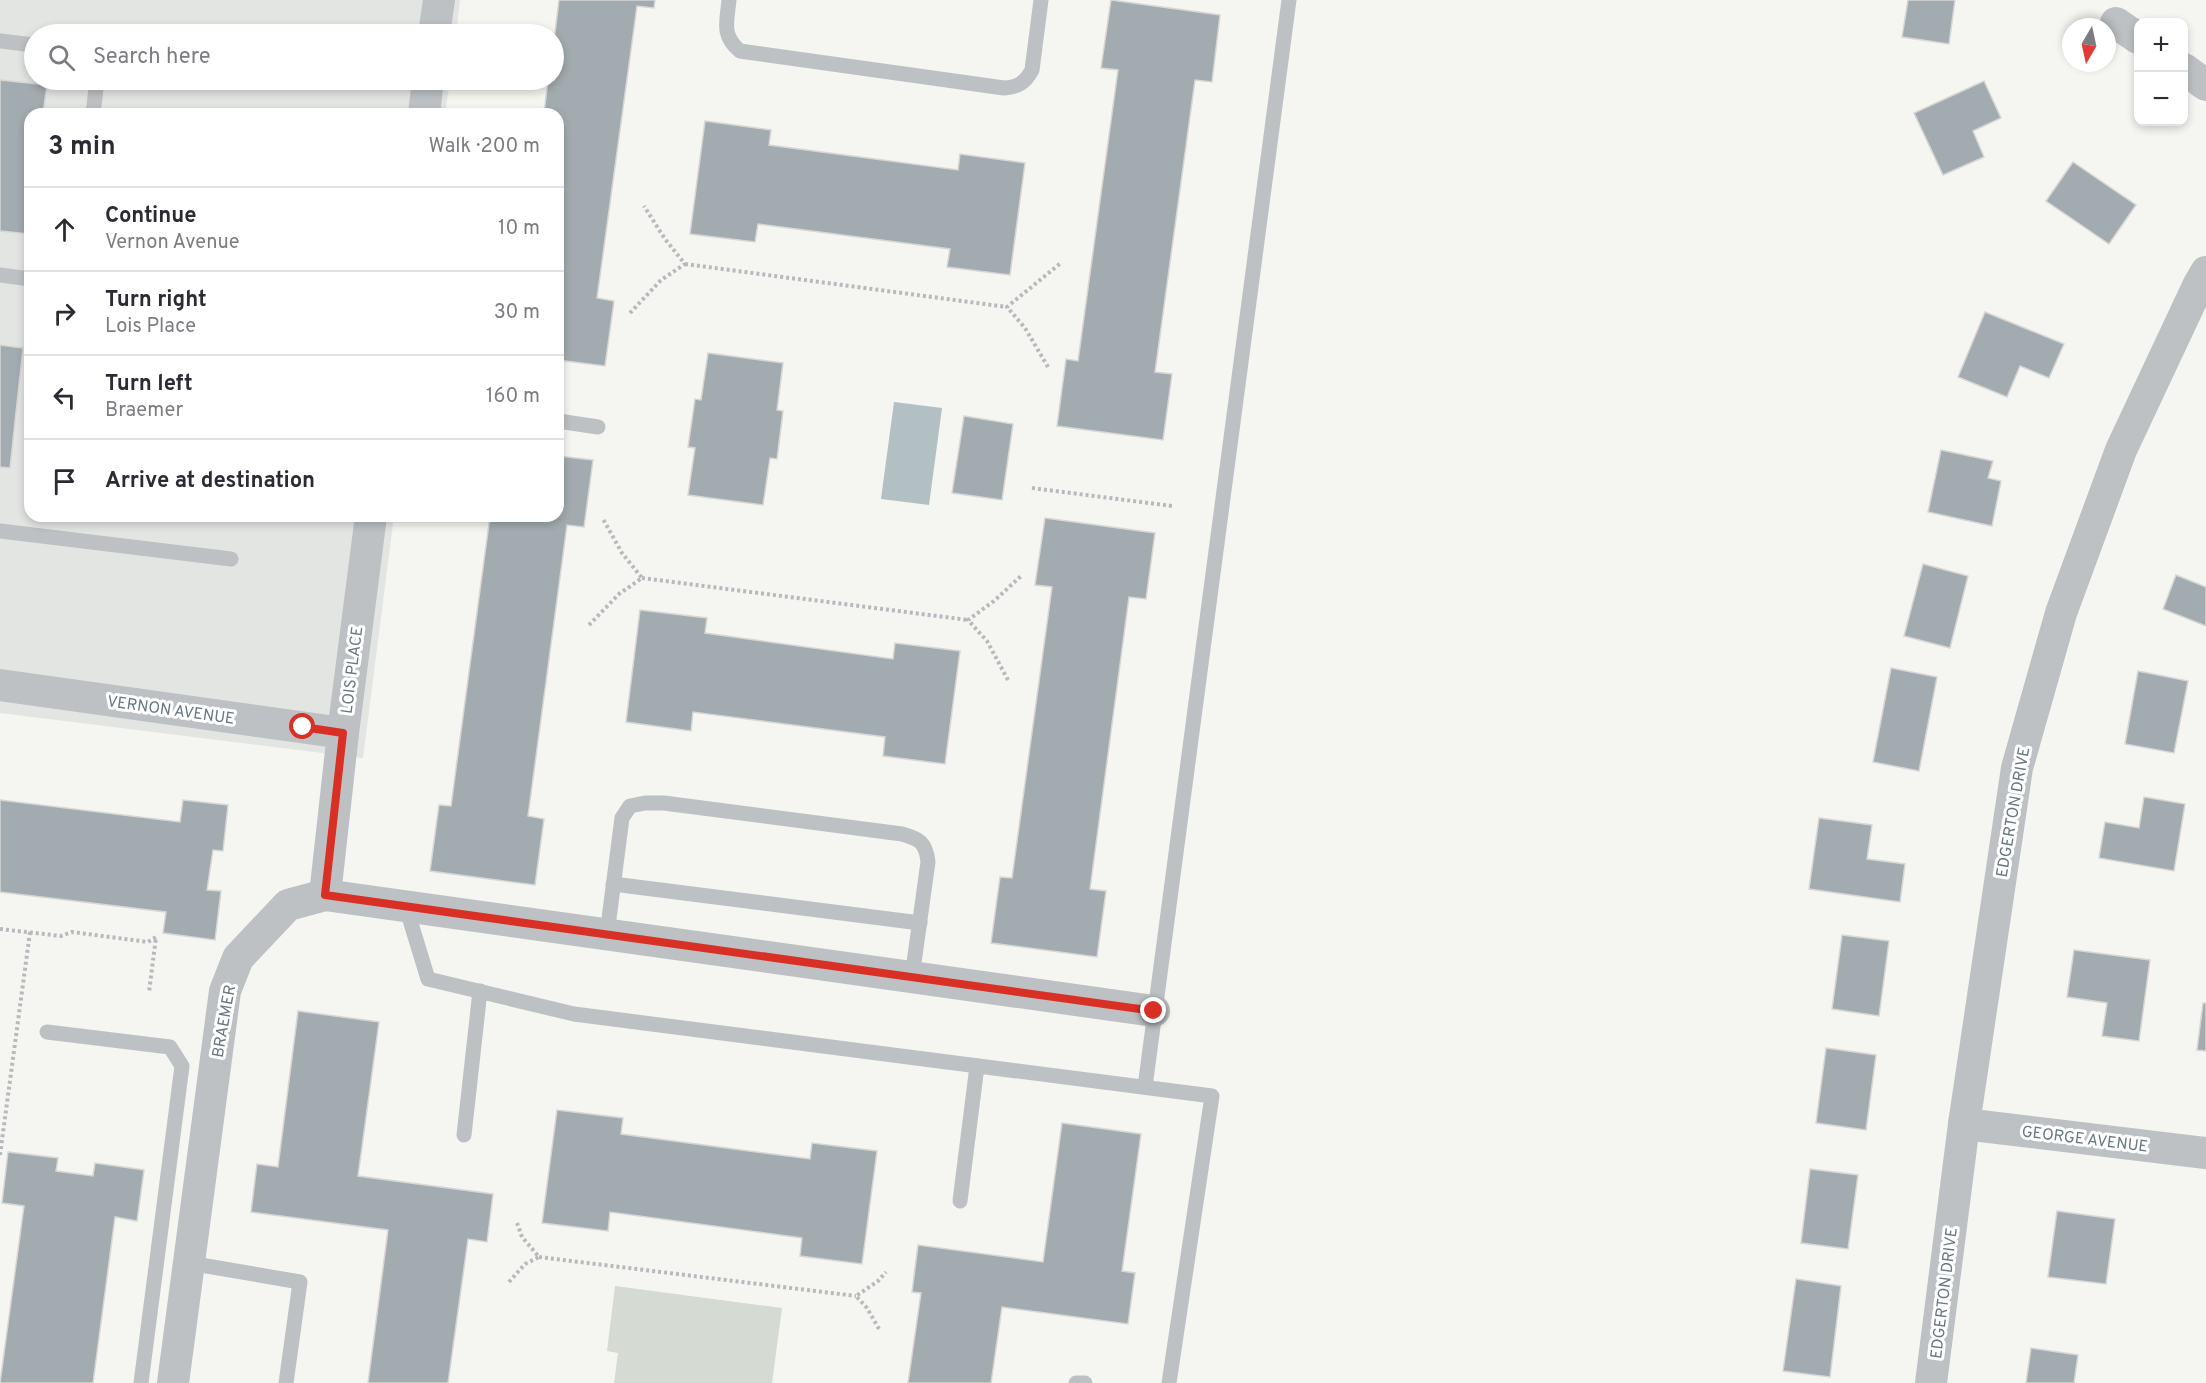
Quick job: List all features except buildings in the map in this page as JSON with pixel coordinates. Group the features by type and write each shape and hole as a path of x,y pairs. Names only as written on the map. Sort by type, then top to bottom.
{"street":[{"path":"435,24 439,0"},
{"path":"2188,72 2206,85"},
{"path":"425,108 427,90"},
{"name":"EDGERTON DRIVE","path":"1931,1383 1964,1124 2017,768 2061,614 2121,450 2206,272"},
{"name":"LOIS PLACE","path":"325,895 370,522"},
{"name":"VERNON AVENUE","path":"0,685 343,733"},
{"name":"BRAEMER","path":"174,1383 225,991 238,958 288,904 325,895 1154,1011"},
{"name":"GEORGE AVENUE","path":"1964,1124 2206,1153"}],"lane":[{"path":"729,0 726,31 730,42 740,51 1004,88 1016,87 1027,79 1032,70 1041,0"},
{"path":"1144,1087 1289,0"},
{"path":"0,41 24,44"},
{"path":"94,108 96,90"},
{"path":"0,275 24,278"},
{"path":"564,422 598,427"},
{"path":"0,531 231,559"},
{"path":"607,934 621,818 630,806 655,803 902,834 918,839 927,850 928,862 912,977"},
{"path":"613,884 920,923"},
{"path":"406,906 428,979 574,1014 1212,1096 1169,1383"},
{"path":"464,1136 480,991"},
{"path":"47,1032 170,1047 182,1066 141,1383"},
{"path":"960,1201 977,1066"},
{"path":"189,1263 300,1282 286,1383"},
{"path":"1076,1383 1085,1383"}],"path":[{"path":"644,206 665,239 685,264"},
{"path":"1007,307 1062,262"},
{"path":"630,313 661,280 685,264 1007,307 1026,328 1048,367"},
{"path":"1032,488 1172,506"},
{"path":"603,519 622,553 642,578"},
{"path":"968,620 994,601 1021,576"},
{"path":"589,625 619,594 642,578 968,620 987,641 1008,680"},
{"path":"0,929 62,936 72,932 148,942 156,937 149,992"},
{"path":"0,1155 30,932"},
{"path":"517,1223 522,1237 539,1257"},
{"path":"508,1282 525,1264 539,1257 856,1296 867,1308 879,1329"},
{"path":"856,1296 878,1281 886,1272"}],"shaded area":[{"path":"0,0 460,0 457,24 24,24 24,90 449,90 446,108 24,108 24,522 393,522 363,758 0,713"},
{"path":"894,402 942,408 929,505 881,499"},
{"path":"615,1286 782,1308 772,1383 614,1383 618,1353 607,1351"}],"route":[{"path":"303,727 343,733 325,895 1154,1011"}]}
